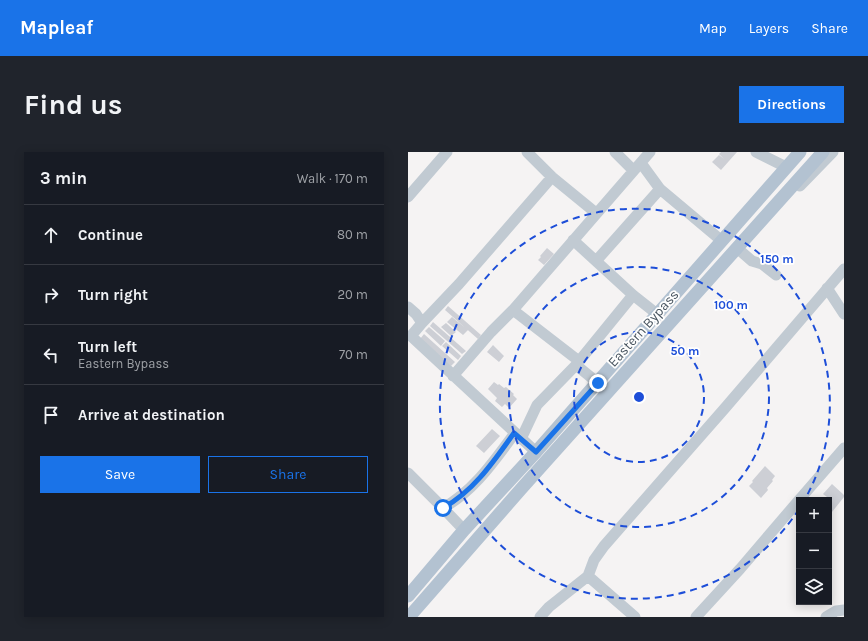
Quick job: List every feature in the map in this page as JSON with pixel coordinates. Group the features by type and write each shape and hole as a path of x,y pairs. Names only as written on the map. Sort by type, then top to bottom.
{"main road":[{"name":"Eastern Bypass","path":"408,596 464,530 598,383 800,152"},
{"name":"Eastern Bypass","path":"409,617 521,489 823,152"}],"street":[{"path":"408,197 448,152"},
{"path":"527,152 552,177 596,213"},
{"path":"615,152 637,167 660,189 722,241"},
{"path":"453,376 491,332 513,310 650,152"},
{"path":"756,152 786,167"},
{"path":"786,192 801,186 833,152"},
{"path":"536,452 411,336 459,284 552,177"},
{"path":"596,261 660,189"},
{"path":"573,240 633,295 657,314"},
{"path":"737,248 752,261 762,264 776,275"},
{"path":"540,617 549,607 588,576 594,560 604,546 844,269"},
{"path":"827,288 844,314"},
{"path":"443,508 471,488 518,436 538,405 578,363 633,295"},
{"path":"408,307 416,314 422,323"},
{"path":"513,310 578,363 598,383"},
{"path":"802,497 844,448"},
{"path":"408,473 464,530"},
{"path":"696,617 740,569 796,504"},
{"path":"588,576 635,617"},
{"path":"826,617 836,610 844,610"}],"building":[{"path":"721,152 737,152 721,170 712,162 719,155 724,159 719,154"},
{"path":"547,248 554,254 544,265 538,260"},
{"path":"448,306 481,335 478,339 445,310"},
{"path":"452,317 468,330 463,335 447,322"},
{"path":"433,322 466,351 462,354 430,326"},
{"path":"446,323 456,332 451,336 441,327"},
{"path":"429,327 445,341 441,346 425,331"},
{"path":"424,334 455,362 451,366 420,339"},
{"path":"446,342 461,356 458,360 442,346"},
{"path":"493,345 504,356 499,362 487,352"},
{"path":"494,382 504,388 506,387 517,399 509,408 505,404 502,407 495,401 497,398 488,389"},
{"path":"492,429 500,436 484,453 476,446"},
{"path":"765,466 775,476 767,488 768,490 761,498 749,486"},
{"path":"832,484 844,495 844,497 832,512 832,497 827,497 823,494"}],"route":[{"path":"443,508 453,502 477,482 514,433 536,452 598,383"}]}
